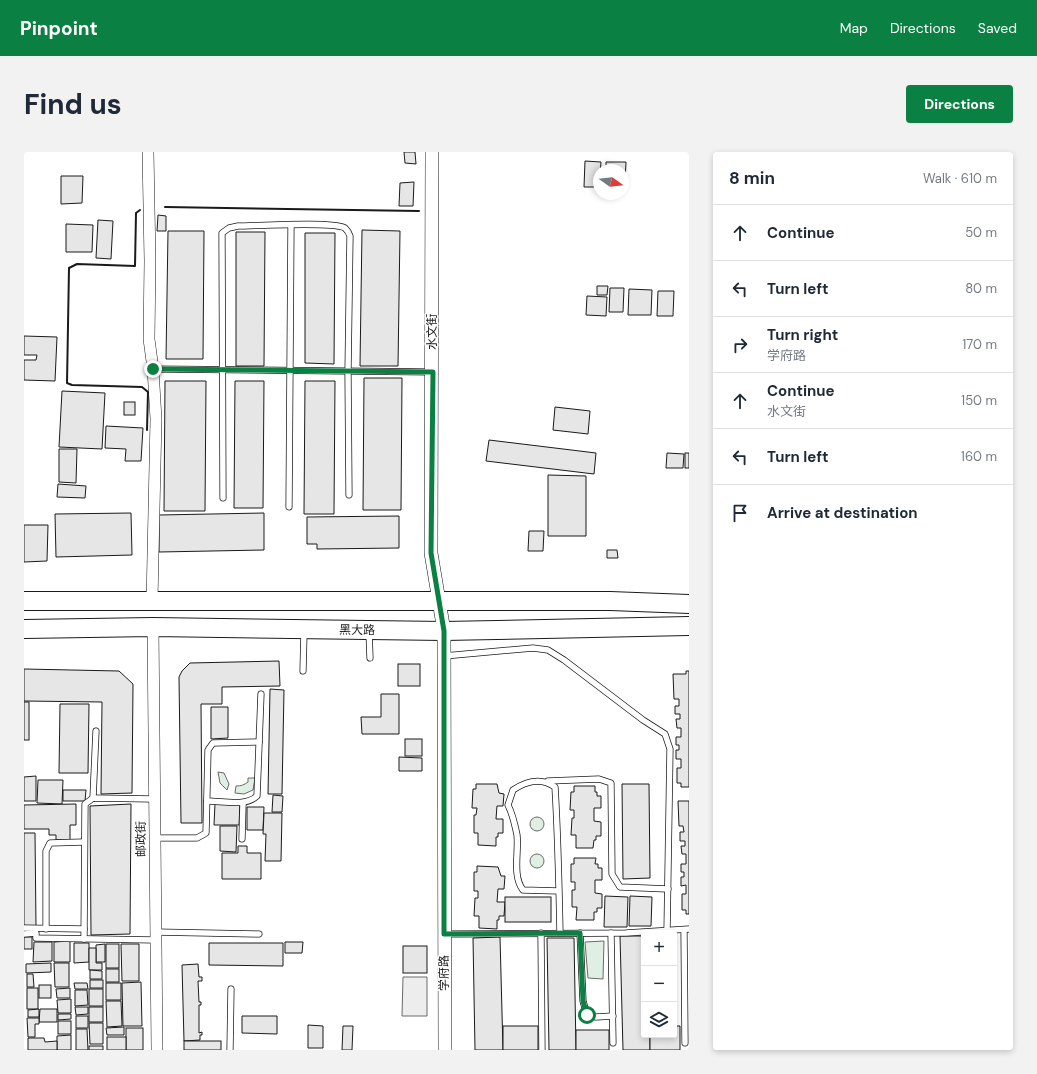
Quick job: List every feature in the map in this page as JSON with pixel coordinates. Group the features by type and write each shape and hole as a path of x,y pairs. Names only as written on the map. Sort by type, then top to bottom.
{"highway":[{"path":"24,601 610,601 689,604"},
{"name":"黑大路","path":"24,629 153,627 444,631 689,626"}],"street":[{"path":"148,152 150,261 149,338 153,369 156,419 152,601"},
{"name":"水文街","path":"432,152 433,372 431,553 444,631"},
{"name":"邮政街","path":"153,627 153,799 157,1050"},
{"name":"学府路","path":"444,631 445,1050"}],"lane":[{"path":"289,507 292,371 291,225"},
{"path":"223,498 222,233 228,228 238,226 338,226 346,229 350,236 348,372 349,495"},
{"path":"153,369 433,372"},
{"path":"303,671 304,629"},
{"path":"369,630 370,658"},
{"path":"444,656 533,648 548,650 564,660 643,720 665,734 670,749 667,930"},
{"path":"207,801 243,803 252,801 257,796 261,694"},
{"path":"93,798 96,731"},
{"path":"154,838 197,838 206,833 208,750 213,743 259,742"},
{"path":"559,892 523,890 518,884 517,836 514,818 508,805 513,790 526,782 599,779 612,783 612,874 620,886 668,888"},
{"path":"548,781 555,787 560,933"},
{"path":"84,939 85,804 93,798 153,799"},
{"path":"242,839 243,803"},
{"path":"46,929 46,852 50,843 84,842"},
{"path":"24,928 84,929"},
{"path":"677,930 687,929 685,1043"},
{"path":"444,934 641,932"},
{"path":"24,934 36,933 36,938 84,939 259,934"},
{"path":"541,933 542,1050"},
{"path":"580,933 583,1001 587,1015 596,1017 612,1016"},
{"path":"611,933 613,1043"},
{"path":"230,1050 231,989"}],"green space":[{"path":"218,772 224,773 229,784 227,790 220,783"},
{"path":"248,778 255,778 253,790 244,794 235,793 236,786 247,783"},
{"path":"534,817 540,817 544,821 544,827 540,831 534,831 530,827 530,821"},
{"path":"534,854 540,854 544,858 544,864 540,868 534,868 530,864 530,858"},
{"path":"604,941 603,979 588,978 585,942"}],"shaded area":[{"path":"403,977 427,977 427,1016 402,1016"}],"building":[{"path":"404,152 415,152 416,164 405,163"},
{"path":"585,161 601,162 601,164 593,164 593,187 584,187"},
{"path":"606,162 626,162 626,164 606,164"},
{"path":"61,176 83,176 82,203 61,204"},
{"path":"414,182 413,206 399,206 400,183"},
{"path":"158,215 166,216 166,231 157,231"},
{"path":"98,220 113,221 111,259 96,258"},
{"path":"66,224 93,225 92,252 66,252"},
{"path":"362,230 400,231 398,366 360,366"},
{"path":"168,231 204,231 203,359 166,359"},
{"path":"236,232 265,232 264,366 236,366"},
{"path":"305,233 335,233 334,364 305,363"},
{"path":"597,286 608,286 607,295 597,295"},
{"path":"610,288 624,288 623,312 609,312"},
{"path":"629,289 652,290 651,315 628,315"},
{"path":"658,291 674,291 673,316 657,316"},
{"path":"587,296 607,297 606,316 586,315"},
{"path":"24,336 57,337 55,381 24,380 24,360 36,360 37,355 24,355"},
{"path":"364,378 402,378 401,510 363,510"},
{"path":"165,381 206,381 205,511 164,511"},
{"path":"235,381 264,381 263,508 234,508"},
{"path":"305,381 335,381 334,514 304,514"},
{"path":"62,391 105,393 102,449 59,447"},
{"path":"124,402 135,402 135,415 124,415"},
{"path":"555,407 590,411 588,434 553,430"},
{"path":"106,426 143,428 141,461 125,461 126,449 105,448"},
{"path":"489,440 596,453 594,474 486,461"},
{"path":"59,449 77,449 76,483 59,482"},
{"path":"667,453 684,454 683,468 666,468"},
{"path":"685,453 689,453 689,468 685,468"},
{"path":"548,475 586,476 586,536 548,536"},
{"path":"58,484 86,486 85,498 57,497"},
{"path":"131,513 132,555 56,557 55,514"},
{"path":"264,513 264,550 159,552 159,515"},
{"path":"399,516 399,548 317,549 317,544 307,544 307,517"},
{"path":"24,525 48,525 47,561 24,562"},
{"path":"529,531 544,531 543,551 528,551"},
{"path":"607,550 617,550 618,558 607,558"},
{"path":"279,661 280,686 222,687 222,704 201,704 202,823 181,823 179,677 182,671 190,663"},
{"path":"398,664 420,664 420,686 398,686"},
{"path":"24,669 119,671 133,684 132,793 101,794 102,702 24,701"},
{"path":"686,671 689,671 689,787 681,787 681,783 677,783 677,768 681,768 681,759 676,759 676,750 679,750 679,745 676,745 676,737 681,737 681,728 677,728 676,719 680,719 680,714 675,714 675,706 679,706 679,699 674,699 673,674 686,674"},
{"path":"270,689 284,690 282,794 268,794"},
{"path":"381,694 399,694 399,734 362,734 361,717 381,717"},
{"path":"24,702 29,702 29,740 24,740"},
{"path":"60,704 89,704 88,773 59,773"},
{"path":"211,707 228,707 228,738 211,739"},
{"path":"405,739 422,739 422,756 405,756"},
{"path":"399,757 422,758 422,771 399,771"},
{"path":"36,776 36,801 24,801 24,777"},
{"path":"38,780 63,780 62,804 37,803"},
{"path":"476,784 497,784 499,793 504,794 503,806 497,806 496,819 503,819 503,833 498,833 498,837 496,837 496,846 478,845 478,833 474,833 474,815 476,815 477,808 472,808 473,789 476,789"},
{"path":"622,784 649,784 650,878 623,879"},
{"path":"574,786 595,786 597,796 601,796 601,808 594,808 594,821 601,822 601,836 596,836 593,848 576,848 576,835 571,835 574,810 570,810 571,792 574,792"},
{"path":"63,790 86,790 85,801 63,801"},
{"path":"273,795 283,796 282,812 272,812"},
{"path":"678,801 689,801 689,914 686,914 686,910 682,910 682,894 686,894 686,885 681,886 681,877 684,877 684,872 681,872 681,864 686,864 686,854 682,854 681,846 685,846 685,841 680,841 680,832 684,832 683,826 679,826"},
{"path":"76,804 76,825 70,825 70,840 56,840 56,835 49,835 49,829 24,829 24,805"},
{"path":"131,804 130,934 91,935 90,806"},
{"path":"215,804 240,804 239,825 214,825"},
{"path":"247,807 264,807 263,830 247,830"},
{"path":"264,813 282,813 281,861 265,861 266,834 263,834"},
{"path":"220,826 237,826 236,852 220,851"},
{"path":"24,833 35,833 36,926 24,926"},
{"path":"238,846 247,846 247,853 261,853 261,879 222,879 222,853 238,853"},
{"path":"574,858 596,858 595,864 598,864 598,868 602,868 602,880 595,880 595,893 602,894 602,908 597,908 597,912 594,912 594,920 576,920 577,907 572,907 572,890 575,890 575,882 571,882 571,864 574,864"},
{"path":"477,866 498,867 501,876 505,876 504,889 498,889 497,902 505,902 504,916 499,916 499,920 497,920 497,929 479,928 479,916 474,916 475,898 478,898 478,891 474,891 474,872 477,872"},
{"path":"605,896 628,897 627,927 604,927"},
{"path":"630,896 652,897 651,926 629,926"},
{"path":"505,897 551,897 551,922 505,922"},
{"path":"620,936 641,936 641,1038 650,1038 650,1050 623,1050"},
{"path":"24,937 32,937 32,949 24,949"},
{"path":"500,937 503,1050 475,1050 473,938"},
{"path":"547,938 574,938 576,1050 549,1050"},
{"path":"70,941 70,962 54,962 54,942"},
{"path":"34,942 52,942 52,961 33,962"},
{"path":"285,942 303,942 302,953 285,953"},
{"path":"74,943 89,943 89,962 74,963"},
{"path":"209,943 283,943 283,966 209,965"},
{"path":"105,944 105,962 96,962 96,945"},
{"path":"106,944 119,944 119,968 106,968"},
{"path":"121,944 139,944 139,981 122,981"},
{"path":"403,946 427,946 427,973 403,973"},
{"path":"89,948 96,948 96,963 102,963 102,970 89,970"},
{"path":"51,963 51,972 26,973 26,964"},
{"path":"54,963 69,963 69,987 55,987"},
{"path":"198,964 199,977 202,977 202,981 198,981 199,1002 201,1002 201,1005 199,1005 199,1033 202,1032 202,1035 200,1035 200,1040 184,1041 182,965"},
{"path":"106,969 119,969 119,982 106,982"},
{"path":"90,970 102,971 102,979 90,979"},
{"path":"27,974 33,974 34,987 27,987"},
{"path":"90,980 103,980 103,988 90,988"},
{"path":"141,982 142,1026 123,1026 122,983"},
{"path":"74,983 87,983 88,989 75,989"},
{"path":"106,983 121,983 121,1000 106,1000"},
{"path":"39,985 51,985 51,998 39,998"},
{"path":"27,988 38,988 38,1009 27,1009"},
{"path":"70,988 70,998 57,998 56,989"},
{"path":"89,989 103,989 103,1006 89,1006"},
{"path":"75,990 87,990 88,1005 75,1006"},
{"path":"71,999 71,1013 58,1013 57,1000"},
{"path":"106,1001 121,1001 122,1026 107,1027"},
{"path":"75,1007 88,1007 88,1014 76,1015"},
{"path":"89,1007 103,1007 103,1022 89,1022"},
{"path":"39,1009 39,1017 28,1017 28,1010"},
{"path":"40,1009 57,1009 57,1022 39,1022"},
{"path":"58,1014 71,1014 71,1019 58,1020"},
{"path":"76,1016 88,1016 88,1028 76,1028"},
{"path":"242,1016 277,1016 277,1034 242,1033"},
{"path":"27,1018 39,1018 39,1024 35,1024 35,1037 28,1037"},
{"path":"58,1021 71,1021 71,1034 58,1034"},
{"path":"89,1023 103,1023 103,1044 90,1044"},
{"path":"308,1025 323,1026 323,1048 308,1048"},
{"path":"343,1026 353,1026 352,1050 342,1050"},
{"path":"503,1026 538,1026 538,1050 503,1050"},
{"path":"677,1026 680,1026 680,1050 650,1050 650,1038 677,1038"},
{"path":"124,1027 124,1035 107,1035 106,1028"},
{"path":"126,1028 143,1028 143,1050 126,1050"},
{"path":"76,1029 87,1029 88,1050 76,1050"},
{"path":"576,1030 609,1030 609,1050 576,1050"},
{"path":"71,1035 71,1050 57,1050 57,1036"},
{"path":"107,1037 126,1037 126,1050 107,1050"},
{"path":"28,1038 44,1038 45,1042 57,1041 57,1050 28,1050"},
{"path":"184,1041 221,1041 221,1050 184,1050"},
{"path":"89,1046 103,1046 103,1050 89,1050"}],"wall":[{"path":"165,207 419,211"},
{"path":"140,210 136,213 135,266 77,264 69,268 67,383 72,385 142,387 148,392 147,430"}],"route":[{"path":"153,369 433,372 431,553 444,631 444,934 580,933 583,1001 587,1015"}]}
